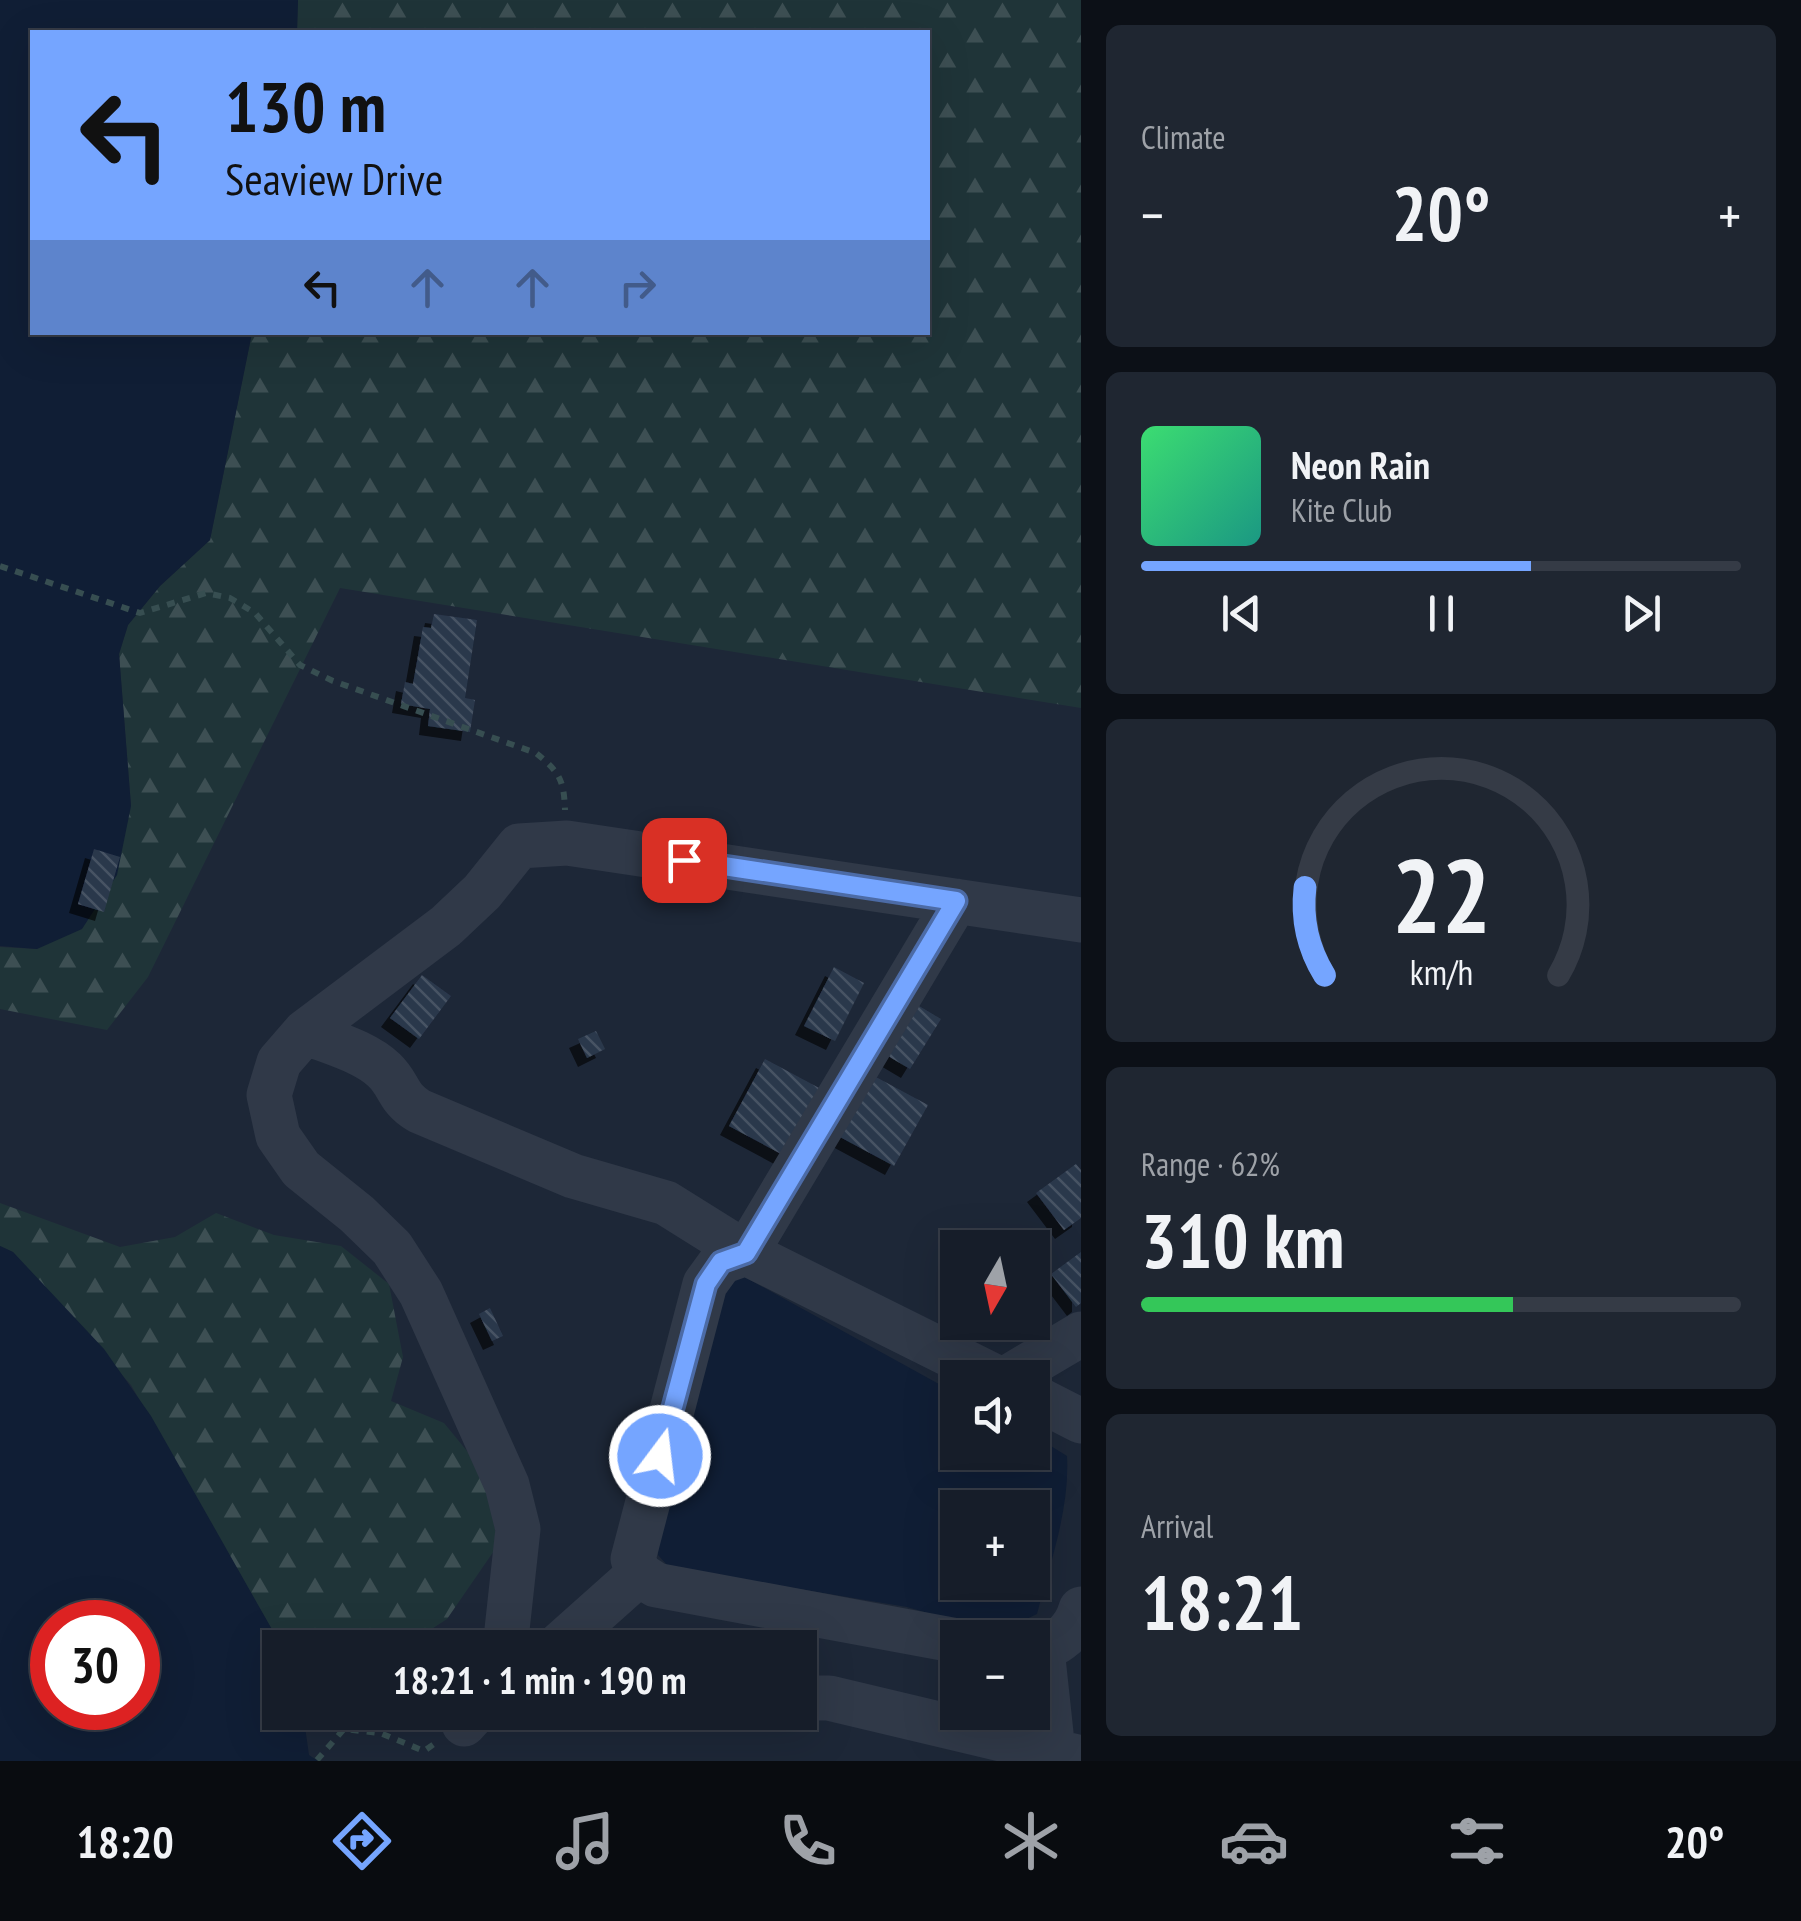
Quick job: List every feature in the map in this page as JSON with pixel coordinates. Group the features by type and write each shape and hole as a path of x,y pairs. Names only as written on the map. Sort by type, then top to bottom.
{"street":[{"path":"507,1630 518,1529 507,1485 421,1293 392,1248 301,1169 278,1136 270,1095 279,1062 305,1032 446,926 482,892 518,846 567,842 1081,920"},
{"path":"940,1638 656,1585 639,1574 634,1559 706,1284 721,1262 746,1253 956,901"},
{"path":"305,1032 368,1058 387,1072 403,1102 419,1111 572,1176 666,1203 746,1253 961,1360"},
{"path":"1037,1360 1081,1334"},
{"path":"1050,1405 1081,1420"},
{"path":"576,1630 639,1574"},
{"path":"1050,1644 1077,1624 1081,1609"},
{"path":"817,1698 1067,1755 1050,1696"}],"path":[{"path":"0,566 140,613 206,594 230,598 255,613 300,665 333,681 536,753 556,770 564,788 567,842"},
{"path":"317,1760 343,1730"},
{"path":"353,1730 380,1733 424,1750 452,1730"}],"green space":[{"path":"298,0 1081,0 1081,708 340,588 148,977 107,1030 0,1009 0,947 37,949 131,805 119,654 128,625 160,586 210,540 252,335 930,335 930,30 297,30"},
{"path":"0,1203 120,1247 175,1237 216,1213 274,1235 341,1246 389,1284 403,1357 391,1401 444,1423 485,1473 498,1545 447,1619 430,1630 272,1630 131,1385 13,1252 0,1246"}],"water":[{"path":"0,0 298,0 297,30 30,30 30,335 252,335 210,540 160,586 128,625 119,654 131,806 117,875 82,929 37,949 0,946"},
{"path":"0,1246 13,1252 104,1349 151,1416 272,1630 262,1630 262,1730 305,1730 309,1755 318,1761 0,1761"},
{"path":"741,1275 940,1385 940,1470 1050,1470 1050,1446 1067,1456 1062,1516 1050,1567 1050,1490 940,1490 940,1600 1041,1600 1037,1614 1024,1620 952,1620 907,1607 669,1567 658,1555 659,1539 728,1282"}],"building":[{"path":"434,614 477,620 465,698 475,700 470,732 428,726 430,709 401,704 405,682 413,684 423,627 431,628"},
{"path":"94,849 120,857 104,912 78,904"},
{"path":"834,967 864,983 835,1041 804,1026"},
{"path":"422,975 451,996 419,1039 390,1018"},
{"path":"914,1003 941,1019 910,1069 883,1053"},
{"path":"596,1031 605,1049 587,1058 578,1039"},
{"path":"765,1059 821,1089 785,1156 729,1126"},
{"path":"874,1076 928,1105 894,1166 840,1137"},
{"path":"1076,1164 1081,1170 1081,1218 1064,1230 1036,1193"},
{"path":"1081,1252 1081,1303 1076,1307 1051,1274"},
{"path":"490,1308 503,1336 492,1341 479,1314"}],"route":[{"path":"660,1456 706,1284 721,1262 746,1253 956,901 684,860"}]}
